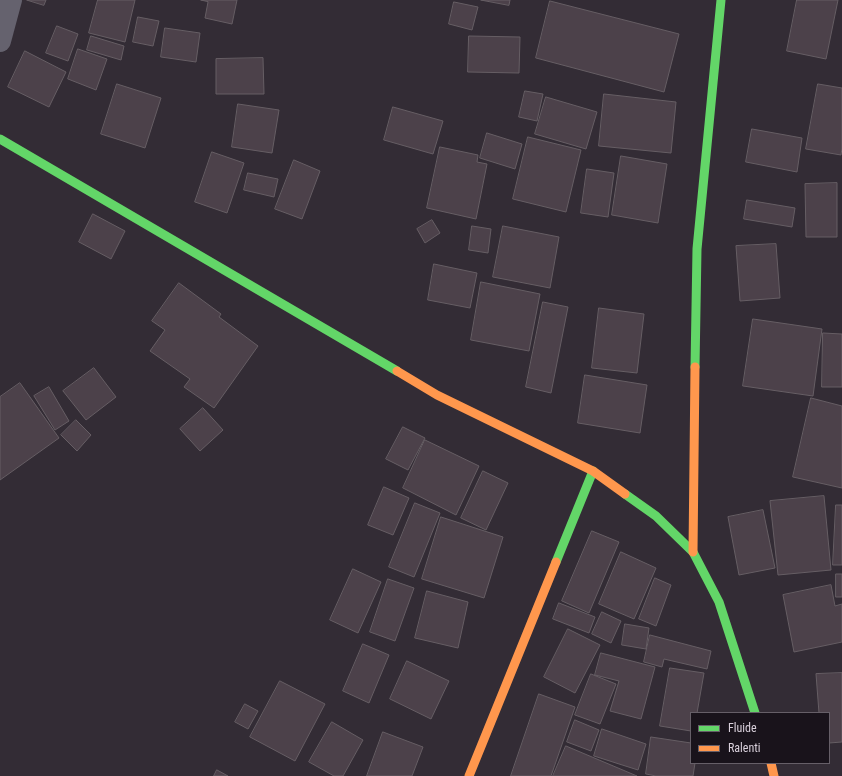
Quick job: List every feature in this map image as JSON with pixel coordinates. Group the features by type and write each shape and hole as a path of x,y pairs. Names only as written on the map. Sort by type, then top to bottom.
{"street":[{"path":"0,41 11,0"},
{"path":"693,552 697,249 721,0"},
{"path":"0,139 437,395 593,471 656,516 693,552 719,602 755,712"},
{"path":"469,776 593,471"},
{"path":"770,764 774,776"}],"building":[{"path":"27,0 46,0 44,5"},
{"path":"98,0 135,0 125,42 89,33"},
{"path":"201,0 237,0 232,24 205,18 208,2"},
{"path":"481,0 510,0 509,5"},
{"path":"797,0 838,0 826,59 787,51"},
{"path":"550,1 679,34 664,92 536,58"},
{"path":"454,2 478,7 472,30 449,24"},
{"path":"138,17 159,21 153,46 133,42"},
{"path":"57,26 78,34 68,61 46,53"},
{"path":"165,28 200,33 196,62 161,57"},
{"path":"91,36 124,46 121,60 87,50"},
{"path":"469,36 520,37 519,73 468,72"},
{"path":"78,49 107,59 96,90 68,79"},
{"path":"25,51 66,72 49,107 8,87"},
{"path":"263,58 264,94 216,94 216,59"},
{"path":"117,84 161,98 145,148 101,134"},
{"path":"818,84 842,88 841,155 806,149"},
{"path":"525,91 543,94 537,121 519,117"},
{"path":"604,94 676,102 671,153 599,146"},
{"path":"546,97 597,112 586,149 535,134"},
{"path":"238,104 279,110 272,153 232,147"},
{"path":"393,107 443,121 433,154 384,140"},
{"path":"752,129 802,138 797,172 746,162"},
{"path":"487,133 522,144 515,169 480,158"},
{"path":"528,137 581,150 566,212 513,199"},
{"path":"440,147 478,155 477,162 487,164 476,219 427,208"},
{"path":"212,152 244,163 227,213 195,202"},
{"path":"621,156 667,164 658,223 612,215"},
{"path":"294,160 320,171 302,219 275,209"},
{"path":"587,169 614,173 608,217 581,213"},
{"path":"248,173 278,179 274,197 244,190"},
{"path":"837,183 837,237 806,237 805,184"},
{"path":"747,200 795,208 792,227 744,219"},
{"path":"93,214 125,231 111,259 79,242"},
{"path":"432,220 440,233 425,243 417,229"},
{"path":"472,226 491,229 488,253 469,250"},
{"path":"503,226 559,237 550,288 493,277"},
{"path":"776,244 780,298 740,301 736,246"},
{"path":"434,264 477,273 470,308 428,300"},
{"path":"481,282 540,294 529,351 471,340"},
{"path":"179,283 221,314 219,317 258,346 214,408 184,387 190,379 150,351 165,330 152,321"},
{"path":"543,302 568,307 551,393 526,387"},
{"path":"599,308 644,314 637,373 592,368"},
{"path":"753,319 822,329 813,396 743,386"},
{"path":"823,333 842,334 842,387 822,387"},
{"path":"94,368 116,397 86,420 63,391"},
{"path":"585,375 647,385 640,433 578,423"},
{"path":"20,383 59,438 0,480 0,397"},
{"path":"49,387 69,421 55,430 34,396"},
{"path":"811,398 842,406 842,488 793,477"},
{"path":"203,408 223,430 200,451 180,429"},
{"path":"76,420 91,435 77,451 61,435"},
{"path":"403,427 425,438 408,470 386,459"},
{"path":"425,440 479,466 456,515 403,488"},
{"path":"483,471 508,483 486,530 461,518"},
{"path":"384,487 409,498 393,535 368,525"},
{"path":"824,496 831,570 778,575 770,501"},
{"path":"415,503 440,513 414,577 389,567"},
{"path":"836,505 842,505 842,565 833,565"},
{"path":"763,510 775,568 739,575 728,517"},
{"path":"441,517 503,537 484,598 422,579"},
{"path":"592,531 619,542 589,613 562,601"},
{"path":"621,552 656,568 634,619 599,604"},
{"path":"353,569 381,582 358,633 330,620"},
{"path":"836,574 842,574 842,597 836,597"},
{"path":"655,578 671,585 656,626 639,619"},
{"path":"388,579 414,588 395,641 370,632"},
{"path":"831,585 835,606 842,604 842,642 794,652 783,595"},
{"path":"427,591 468,602 458,648 415,638"},
{"path":"559,603 595,617 589,633 553,619"},
{"path":"602,612 621,621 611,643 592,634"},
{"path":"625,624 649,628 646,649 622,645"},
{"path":"568,629 600,645 575,693 544,677"},
{"path":"650,635 711,651 707,669 664,659 662,667 644,662"},
{"path":"363,644 389,655 369,703 343,691"},
{"path":"601,653 655,667 641,719 610,711 619,681 595,675"},
{"path":"407,661 449,681 431,719 390,699"},
{"path":"670,668 704,673 697,712 690,712 690,731 660,726"},
{"path":"842,673 842,742 830,743 830,712 819,712 816,674"},
{"path":"591,674 616,684 600,724 575,715"},
{"path":"280,681 325,704 295,761 250,737"},
{"path":"539,694 575,707 551,776 511,776"},
{"path":"245,704 258,711 248,729 235,722"},
{"path":"575,720 599,730 591,751 567,742"},
{"path":"332,722 363,740 343,776 334,776 309,762"},
{"path":"602,729 646,744 638,770 594,756"},
{"path":"383,732 423,747 412,776 367,776"},
{"path":"651,737 690,743 690,764 695,764 693,776 656,776 646,774"},
{"path":"566,746 637,776 553,776"},
{"path":"217,770 228,776 214,776"}],"traffic: fast":[{"path":"695,367 697,249 721,0"},
{"path":"0,139 397,371"},
{"path":"556,562 593,471"},
{"path":"625,494 656,516 693,552 719,602 755,712"}],"traffic: slow":[{"path":"693,552 695,367"},
{"path":"397,371 437,395 593,471 625,494"},
{"path":"469,776 556,562"},
{"path":"771,764 774,776"}]}
